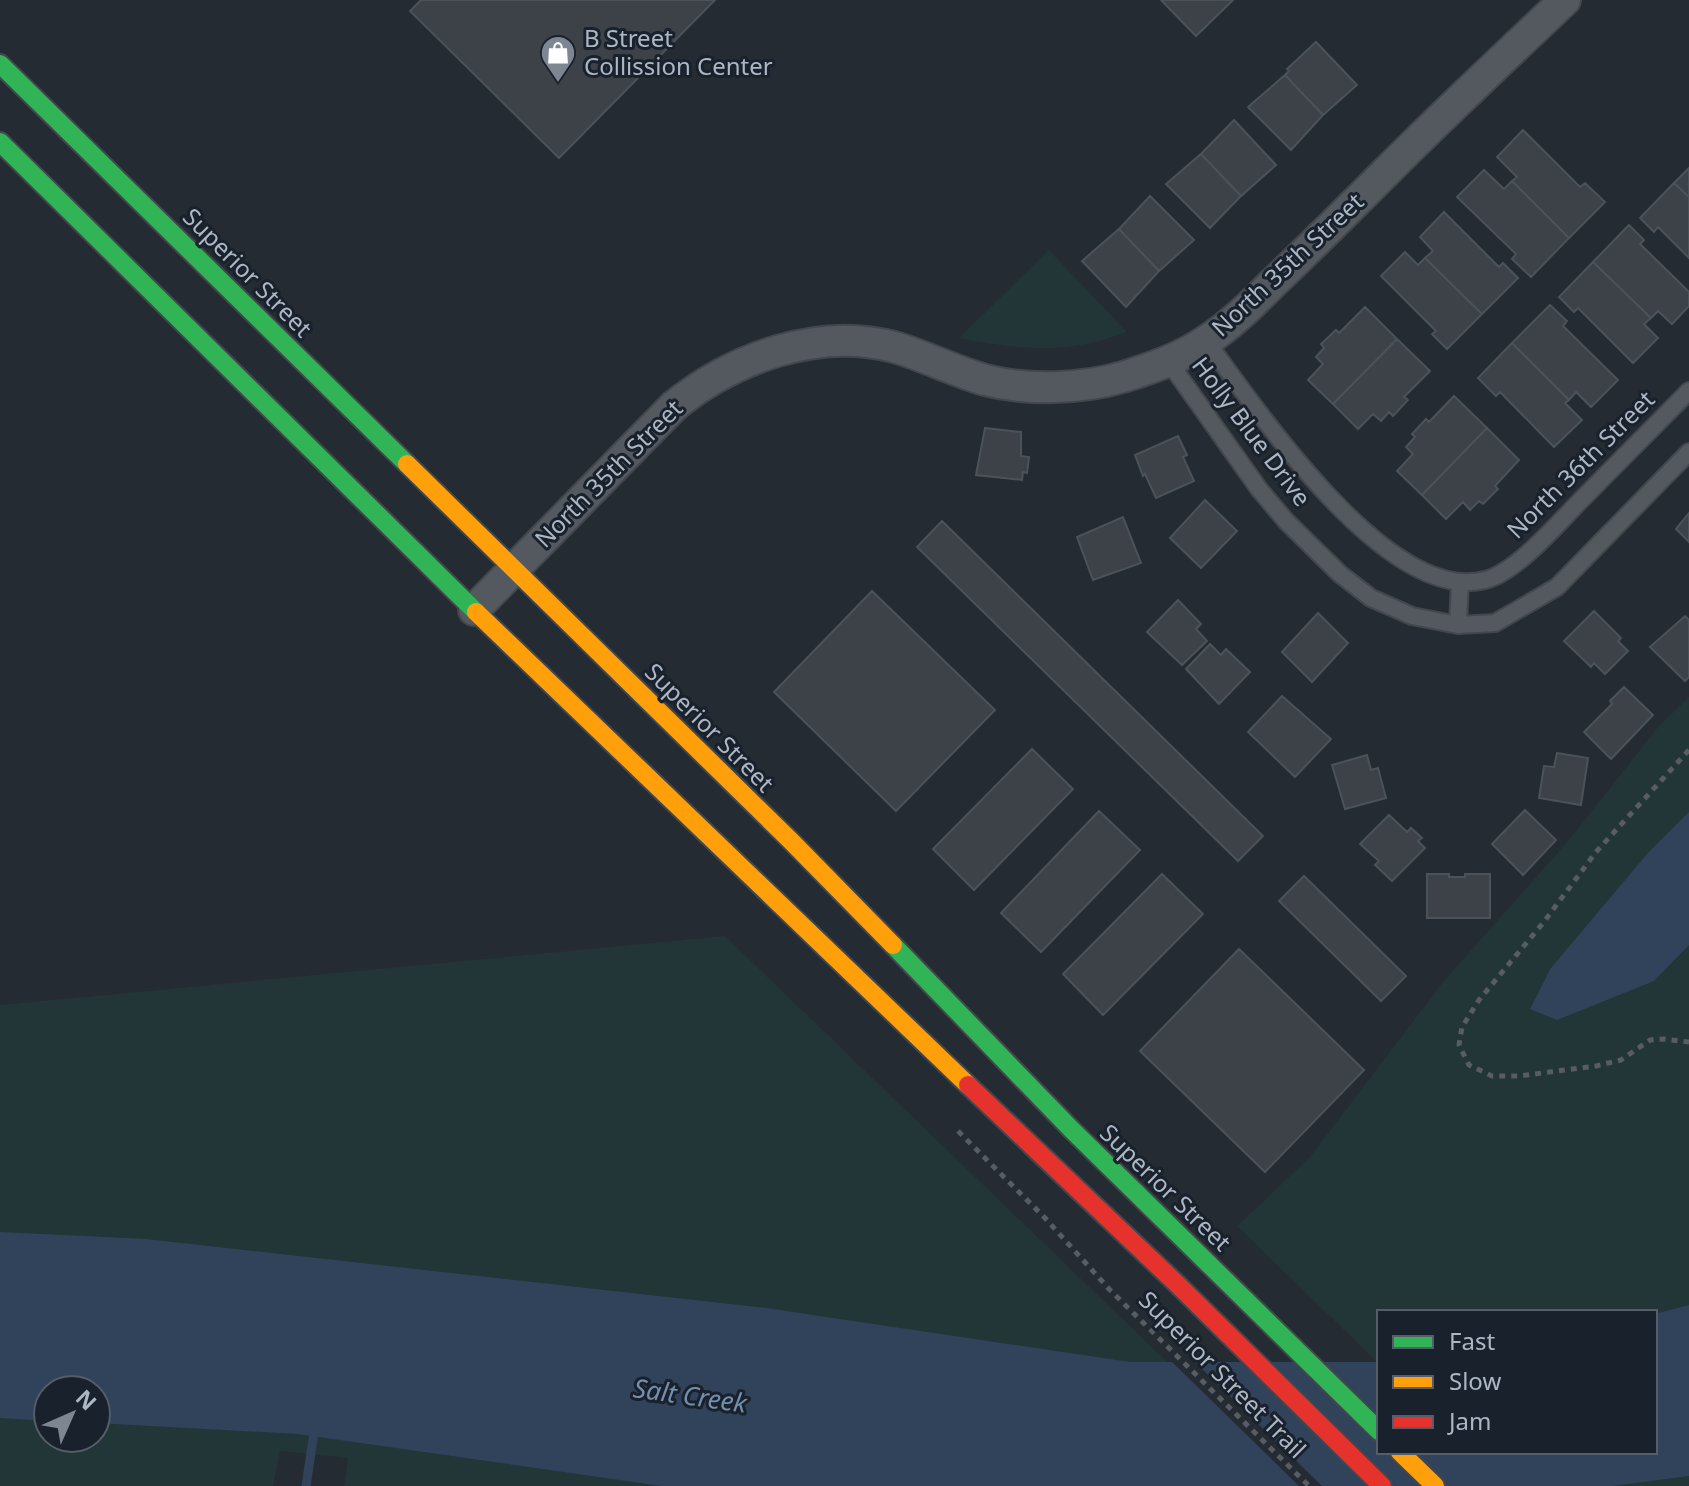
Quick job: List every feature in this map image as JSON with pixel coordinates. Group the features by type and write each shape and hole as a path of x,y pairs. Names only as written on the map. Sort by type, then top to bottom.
{"main road":[{"name":"Superior Street","path":"0,64 791,841 1072,1130 1377,1429"},
{"path":"0,142 765,893 1176,1283 1382,1486"},
{"path":"1402,1454 1435,1486"}],"street":[{"name":"North 35th Street","path":"474,610 674,406 698,387 777,352 830,340 861,341 894,347 986,380 1055,387 1099,383 1169,362 1206,341 1256,299 1565,0"}],"lane":[{"name":"Holly Blue Drive","path":"1206,341 1303,467 1363,531 1395,557 1428,573 1460,582"},
{"name":"Holly Blue Drive","path":"1169,362 1259,489 1286,521 1340,574 1371,598 1412,616 1458,625"},
{"name":"North 36th Street","path":"1460,582 1487,580 1522,559 1689,391"},
{"path":"1460,582 1458,625 1495,623 1557,587 1689,452"}],"path":[{"path":"1689,750 1596,852 1543,923 1479,1000 1462,1027 1459,1045 1469,1065 1492,1076 1519,1076 1621,1060 1650,1040 1689,1042"},
{"name":"Superior Street Trail","path":"1110,1290 1309,1486"}],"shaded area":[{"path":"1049,250 1127,332 1084,344 1043,348 959,338"},
{"path":"1689,697 1689,1486 1504,1486 1657,1454 1657,1310 1377,1310 1377,1362 1237,1226 1310,1157 1443,982 1569,840 1658,727"},
{"path":"725,936 1296,1486 344,1486 348,1458 280,1451 273,1486 0,1486 0,1005"}],"water":[{"path":"1689,812 1689,945 1654,981 1557,1020 1530,1009 1551,968 1647,854"},
{"name":"Salt Creek","path":"0,1232 146,1239 766,1308 1130,1362 1377,1362 1377,1454 1657,1454 1657,1313 1689,1305 1689,1476 1612,1486 661,1486 298,1434 112,1424 112,1374 32,1374 32,1420 0,1418"}],"pier":[{"path":"1168,1358 1191,1358 1322,1486 1299,1486"}],"building":[{"name":"B Street Collission Center","path":"421,0 715,0 559,158 410,11"},
{"path":"1161,0 1233,0 1196,36"},
{"path":"1316,42 1357,85 1323,115 1285,75 1289,71 1287,69"},
{"path":"1285,75 1323,115 1291,150 1248,107"},
{"path":"1234,120 1276,165 1241,196 1201,154"},
{"path":"1523,130 1580,187 1585,183 1605,202 1569,238 1512,181 1517,177 1497,157"},
{"path":"1201,154 1241,196 1210,228 1166,184"},
{"path":"1689,168 1689,197 1674,183"},
{"path":"1484,170 1504,189 1512,181 1569,238 1531,277 1512,259 1516,254 1457,197"},
{"path":"1674,183 1689,197 1689,258 1658,227 1654,232 1640,218"},
{"path":"1150,196 1194,240 1159,271 1119,229"},
{"path":"1444,212 1499,267 1503,263 1518,278 1482,314 1425,258 1433,251 1420,237"},
{"path":"1629,225 1644,240 1640,244 1689,292 1689,306 1672,324 1658,311 1651,318 1593,262"},
{"path":"1119,229 1159,271 1126,307 1082,261"},
{"path":"1405,252 1418,265 1425,258 1482,314 1447,349 1432,334 1436,331 1381,276"},
{"path":"1593,262 1651,318 1644,324 1658,338 1633,363 1578,308 1574,312 1559,297"},
{"path":"1550,305 1567,321 1563,326 1618,380 1591,407 1576,392 1569,400 1512,343"},
{"path":"1365,307 1397,339 1333,404 1308,380 1323,364 1316,357 1324,348 1321,344 1336,330 1339,333"},
{"path":"1397,339 1430,371 1404,397 1408,400 1393,416 1389,412 1381,421 1373,414 1358,429 1333,404"},
{"path":"1512,343 1569,400 1565,403 1582,420 1554,447 1500,392 1496,396 1478,378"},
{"path":"1454,396 1487,428 1422,495 1397,471 1413,454 1406,447 1415,437 1412,434 1426,419 1429,422"},
{"path":"985,428 1021,432 1021,456 1029,457 1027,473 1023,472 1022,480 976,475"},
{"path":"1487,428 1519,460 1483,504 1479,501 1470,510 1463,502 1446,519 1422,495"},
{"path":"1178,436 1194,481 1156,498 1135,455"},
{"path":"1205,500 1237,531 1201,568 1170,538"},
{"path":"1689,513 1689,542 1676,529"},
{"path":"1123,517 1141,563 1093,580 1077,537"},
{"path":"942,521 1263,836 1238,861 917,547"},
{"path":"872,591 995,710 896,811 774,692"},
{"path":"1178,600 1201,624 1196,629 1207,641 1182,665 1147,632"},
{"path":"1594,611 1621,638 1618,641 1628,651 1605,674 1594,663 1591,667 1564,641"},
{"path":"1318,613 1348,643 1312,682 1282,652"},
{"path":"1685,616 1689,620 1689,677 1685,681 1650,647"},
{"path":"1210,644 1221,655 1226,649 1250,672 1219,704 1186,669"},
{"path":"1624,687 1653,715 1611,759 1584,732"},
{"path":"1282,696 1331,739 1295,777 1248,732"},
{"path":"1032,749 1073,789 974,890 933,849"},
{"path":"1557,753 1588,758 1581,805 1539,798 1544,766 1554,767"},
{"path":"1367,755 1371,770 1378,768 1386,798 1345,809 1332,765"},
{"path":"1525,810 1556,840 1523,875 1492,844"},
{"path":"1099,811 1140,850 1041,952 1001,913"},
{"path":"1389,815 1407,832 1411,828 1422,838 1418,841 1425,848 1392,881 1375,865 1379,861 1360,844"},
{"path":"1162,874 1203,914 1103,1015 1063,974"},
{"path":"1427,874 1465,877 1465,874 1490,874 1490,918 1427,918"},
{"path":"1304,876 1406,976 1381,1001 1279,901"},
{"path":"1239,949 1364,1070 1265,1172 1140,1051"}],"waterway":[{"path":"306,1486 315,1426"}],"traffic: fast":[{"path":"0,64 407,464"},
{"path":"0,142 476,612"},
{"path":"893,945 1072,1130 1377,1429"}],"traffic: slow":[{"path":"407,464 893,945"},
{"path":"476,612 968,1085"},
{"path":"1402,1454 1435,1486"}],"traffic: jam":[{"path":"968,1085 1176,1283 1382,1486"}],"place":[{"name":"B Street Collission Center","path":"558,84"}]}
